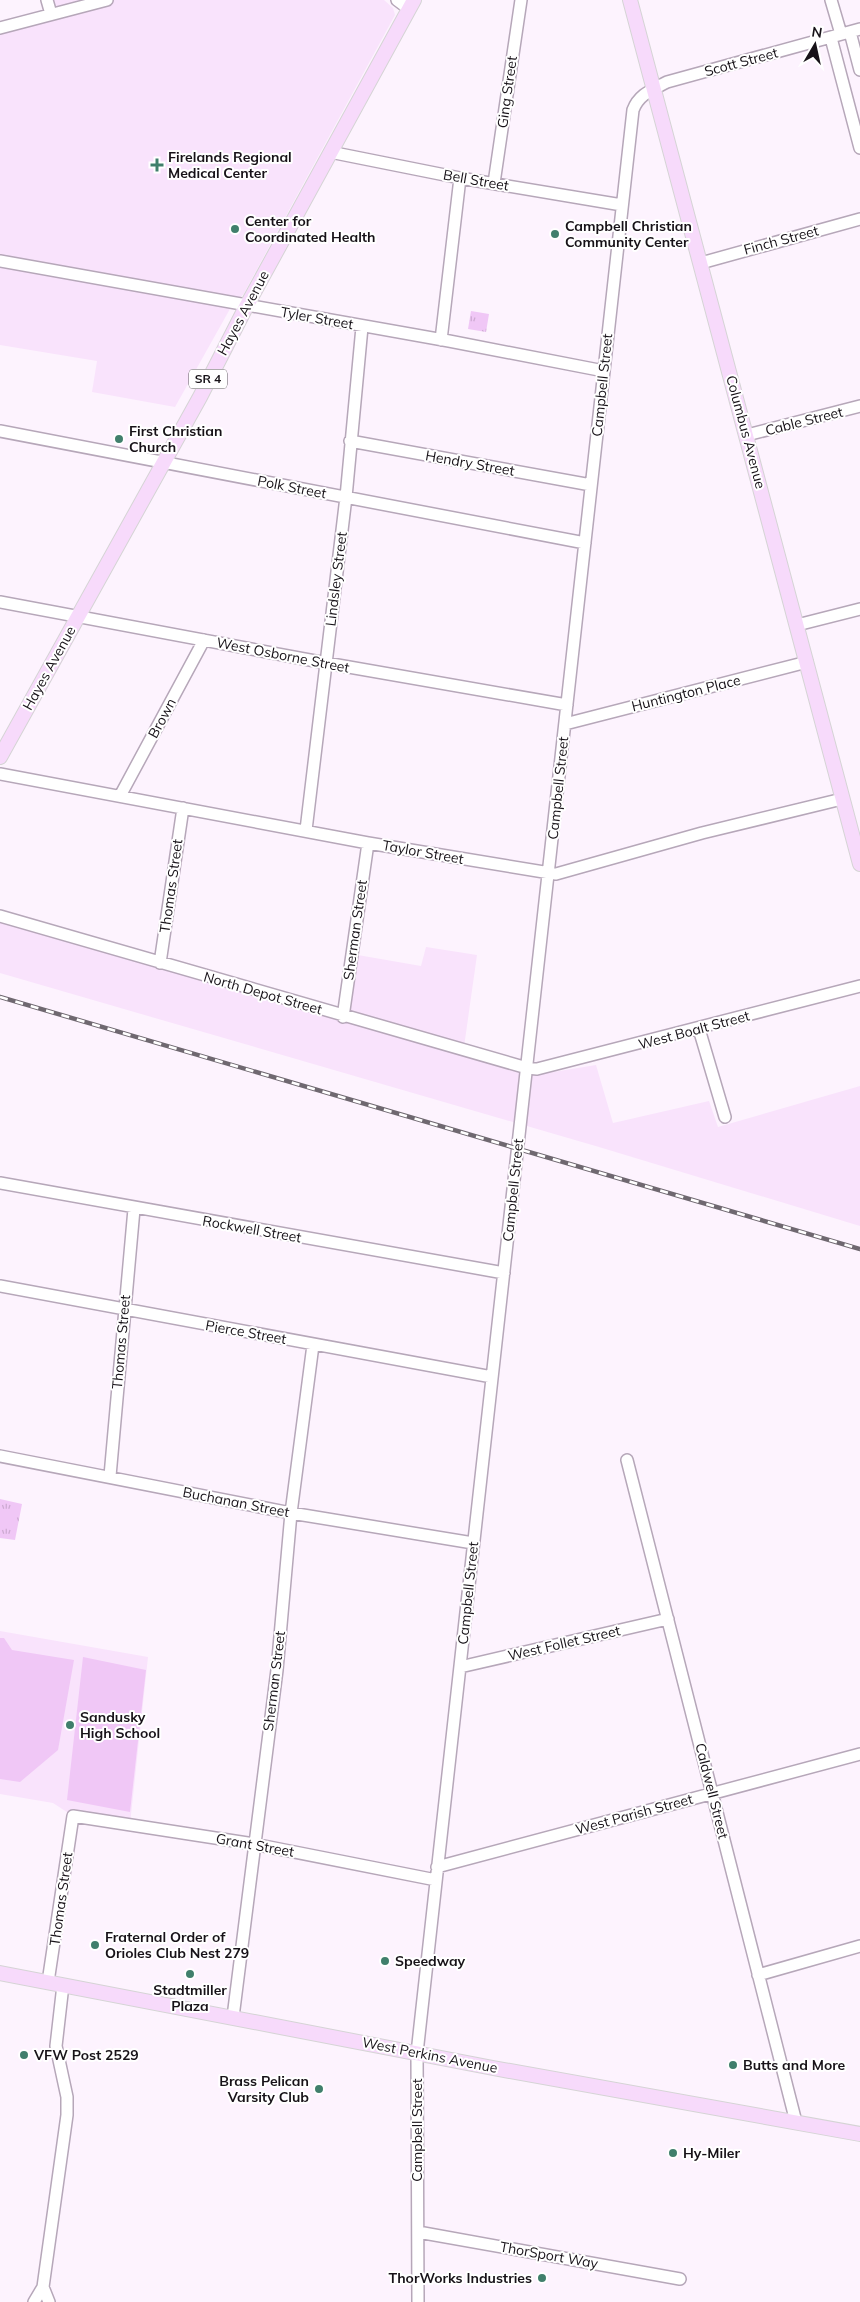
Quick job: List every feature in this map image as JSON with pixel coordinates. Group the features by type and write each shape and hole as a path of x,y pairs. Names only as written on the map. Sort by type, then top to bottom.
{"main road":[{"name":"Columbus Avenue","path":"630,0 860,864"},
{"name":"Hayes Avenue","path":"0,757 163,462 411,4"},
{"name":"West Perkins Avenue","path":"0,1973 417,2053 860,2134"}],"street":[{"path":"47,0 51,14"},
{"path":"0,28 106,0"},
{"path":"397,0 411,4"},
{"name":"Ging Street","path":"494,183 520,0"},
{"path":"831,0 860,70"},
{"path":"845,33 860,148"},
{"name":"Scott Street","path":"653,89 680,78 845,33"},
{"name":"Campbell Street","path":"418,2302 417,2053 633,110 637,100 653,89"},
{"name":"Bell Street","path":"330,152 460,178 622,206"},
{"path":"440,340 460,178"},
{"name":"Finch Street","path":"701,263 860,219"},
{"name":"Tyler Street","path":"0,261 440,340 604,372"},
{"name":"Lindsley Street","path":"306,830 346,497 362,327"},
{"name":"Cable Street","path":"747,435 860,406"},
{"name":"Polk Street","path":"0,432 584,543"},
{"name":"Hendry Street","path":"350,441 591,485"},
{"name":"West Osborne Street","path":"0,602 326,664 567,706"},
{"path":"797,625 860,609"},
{"name":"Brown","path":"120,796 204,640"},
{"name":"Huntington Place","path":"565,724 806,662"},
{"name":"Taylor Street","path":"0,774 368,843 548,874 556,874 702,833 842,799"},
{"name":"Thomas Street","path":"160,963 183,808"},
{"name":"Sherman Street","path":"343,1016 368,843"},
{"name":"North Depot Street","path":"0,916 527,1068"},
{"name":"West Boalt Street","path":"527,1068 550,1067 860,986"},
{"path":"700,1029 726,1117"},
{"name":"Rockwell Street","path":"0,1183 134,1209 504,1273"},
{"name":"Thomas Street","path":"110,1476 123,1310 134,1209"},
{"name":"Pierce Street","path":"0,1286 492,1377"},
{"name":"Sherman Street","path":"233,2017 277,1670 291,1513 313,1345"},
{"name":"Buchanan Street","path":"0,1456 110,1476 291,1513 473,1543"},
{"name":"Caldwell Street","path":"627,1460 796,2122"},
{"name":"West Follet Street","path":"460,1667 668,1619"},
{"name":"West Parish Street","path":"437,1867 860,1754"},
{"name":"Thomas Street","path":"48,1982 73,1816"},
{"name":"Grant Street","path":"73,1816 254,1844 436,1880"},
{"path":"758,1975 860,1946"},
{"path":"34,2302 43,2287 67,2115 65,2080 56,2046 63,1984"},
{"name":"ThorSport Way","path":"418,2232 680,2279"},
{"path":"43,2287 49,2302"}],"shaded area":[{"name":"Firelands Regional Medical Center","path":"53,0 384,0 393,8 395,15 243,295 235,300 175,407 92,392 97,361 0,345 0,35 55,18"},
{"path":"0,917 342,1012 352,954 421,966 426,947 477,955 463,1054 535,1075 596,1065 613,1123 709,1101 718,1127 860,1086 860,1226 599,1147 0,973"},
{"name":"Sandusky High School","path":"0,1631 148,1657 130,1824 73,1816 53,1803 0,1794"}],"green space":[{"path":"471,311 489,314 486,332 468,329"},
{"path":"0,1499 22,1504 15,1540 0,1538"},
{"path":"0,1638 4,1638 12,1650 74,1660 58,1750 20,1782 0,1779"},
{"path":"83,1657 146,1670 130,1812 67,1800"}],"railway":[{"path":"0,997 860,1249"}],"place":[{"name":"Firelands Regional Medical Center","path":"157,165"},
{"name":"Center for Coordinated Health","path":"235,229"},
{"name":"Campbell Christian Community Center","path":"555,234"},
{"name":"First Christian Church","path":"119,439"},
{"name":"Sandusky High School","path":"70,1725"},
{"name":"Fraternal Order of Orioles Club Nest 279","path":"95,1945"},
{"name":"Speedway","path":"385,1961"},
{"name":"Stadtmiller Plaza","path":"190,1974"},
{"name":"VFW Post 2529","path":"24,2055"},
{"name":"Butts and More","path":"733,2065"},
{"name":"Brass Pelican Varsity Club","path":"319,2089"},
{"name":"Hy-Miler","path":"673,2153"},
{"name":"ThorWorks Industries","path":"542,2278"}]}
